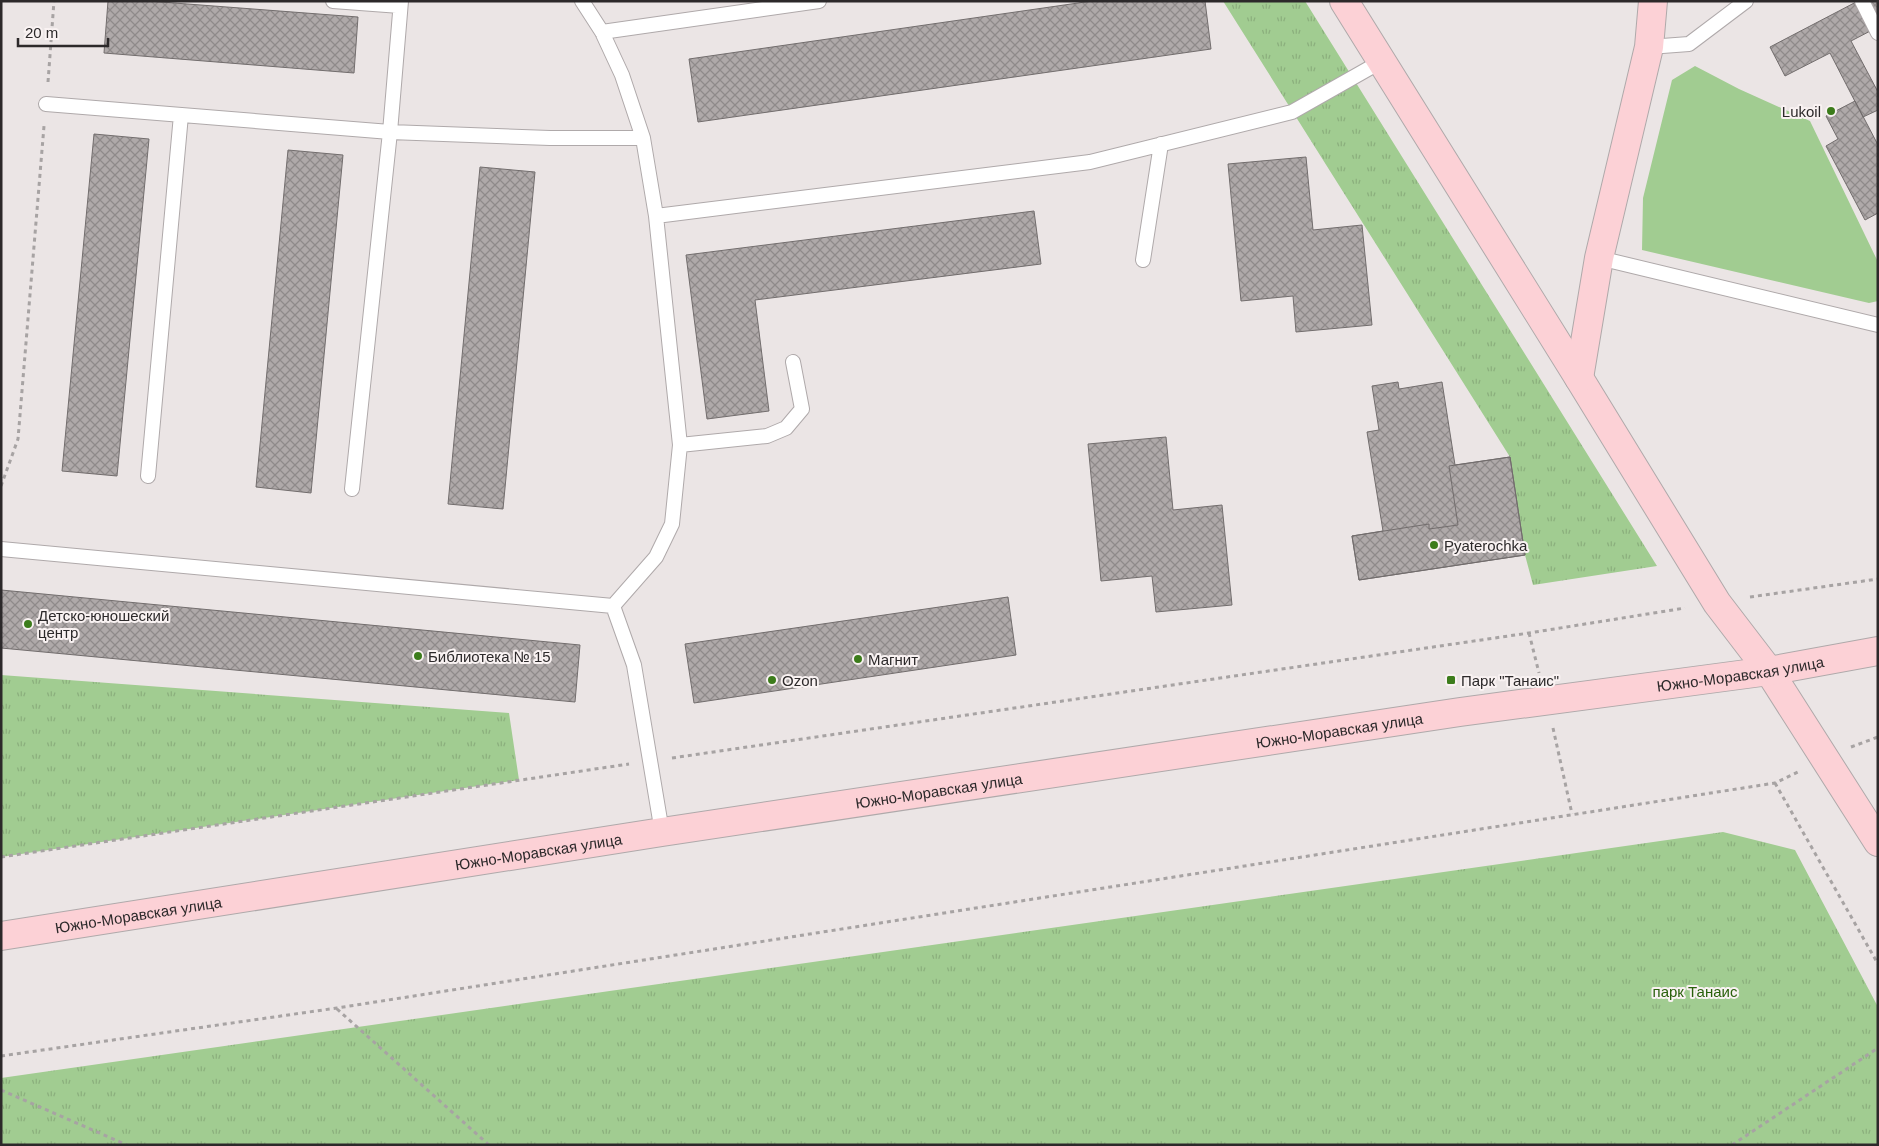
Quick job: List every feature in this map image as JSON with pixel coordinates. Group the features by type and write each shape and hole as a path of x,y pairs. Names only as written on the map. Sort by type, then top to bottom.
{"main road":[{"path":"1344,1 1717,602 1769,671 1878,842"},
{"path":"1579,378 1599,258 1649,47 1653,1"},
{"name":"Южно-Моравская улица","path":"1,936 662,832 1460,712 1769,671 1878,651"}],"lane":[{"path":"333,1 400,4 390,132 352,489"},
{"path":"582,1 602,32 622,75 643,138 656,216 680,445 672,524 656,557 613,606"},
{"path":"602,32 819,1"},
{"path":"1649,47 1689,44 1746,1"},
{"path":"1862,1 1878,32"},
{"path":"656,216 1090,162 1292,112 1382,61"},
{"path":"46,104 390,132 550,138 643,138"},
{"path":"148,476 181,115"},
{"path":"1143,260 1161,144"},
{"path":"1599,258 1878,325"},
{"path":"680,445 767,436 786,428 802,409 793,362"},
{"path":"1,550 613,606"},
{"path":"613,606 634,665 662,832"}],"path":[{"path":"1,486 18,439 54,1"},
{"path":"1,857 1529,633 1717,602 1878,579"},
{"path":"1,1056 337,1008 1775,782 1878,964"},
{"path":"337,1008 489,1145"},
{"path":"1732,1145 1878,1048"},
{"path":"1,1090 127,1145"}],"green space":[{"path":"1223,1 1305,1 1657,566 1533,585 1525,555 1510,457"},
{"path":"1695,66 1739,89 1810,121 1878,262 1878,301 1869,303 1642,250 1643,198 1672,80"},
{"path":"1,675 509,713 519,780 1,857"},
{"name":"парк Танаис","path":"1723,832 1795,850 1878,1007 1878,1145 1,1145 1,1078"}],"building":[{"path":"108,1 148,1 358,17 354,73 104,53"},
{"path":"1092,1 1205,1 1211,49 698,122 689,59"},
{"path":"1858,1 1878,1 1878,27 1851,41 1878,92 1878,110 1863,117 1830,53 1785,76 1770,47"},
{"path":"1855,101 1878,145 1878,213 1865,220 1826,146 1838,139 1826,116"},
{"path":"94,134 149,139 117,476 62,471"},
{"path":"288,150 343,155 311,493 256,487"},
{"path":"1306,157 1313,230 1362,225 1372,325 1296,332 1293,296 1241,301 1228,164"},
{"path":"480,167 535,172 503,509 448,504"},
{"path":"1034,211 1041,264 755,300 769,411 707,419 686,255"},
{"path":"1398,382 1399,389 1442,382 1455,465 1510,457 1525,555 1359,580 1352,536 1383,531 1367,432 1379,430 1372,386"},
{"path":"1166,437 1173,510 1222,505 1232,605 1156,612 1152,576 1101,581 1088,444"},
{"path":"1510,457 1525,555 1359,580 1352,536 1429,524 1429,529 1458,525 1449,466"},
{"path":"1,590 580,645 575,702 1,648"},
{"path":"1008,597 1016,655 694,703 685,644"}],"place":[{"name":"Lukoil","path":"1831,111"},
{"name":"Pyaterochka","path":"1434,545"},
{"name":"Детско-юношеский центр","path":"28,624"},
{"name":"Библиотека № 15","path":"418,656"},
{"name":"Магнит","path":"858,659"},
{"name":"Ozon","path":"772,680"},
{"name":"Парк \"Танаис\"","path":"1451,680"}]}
